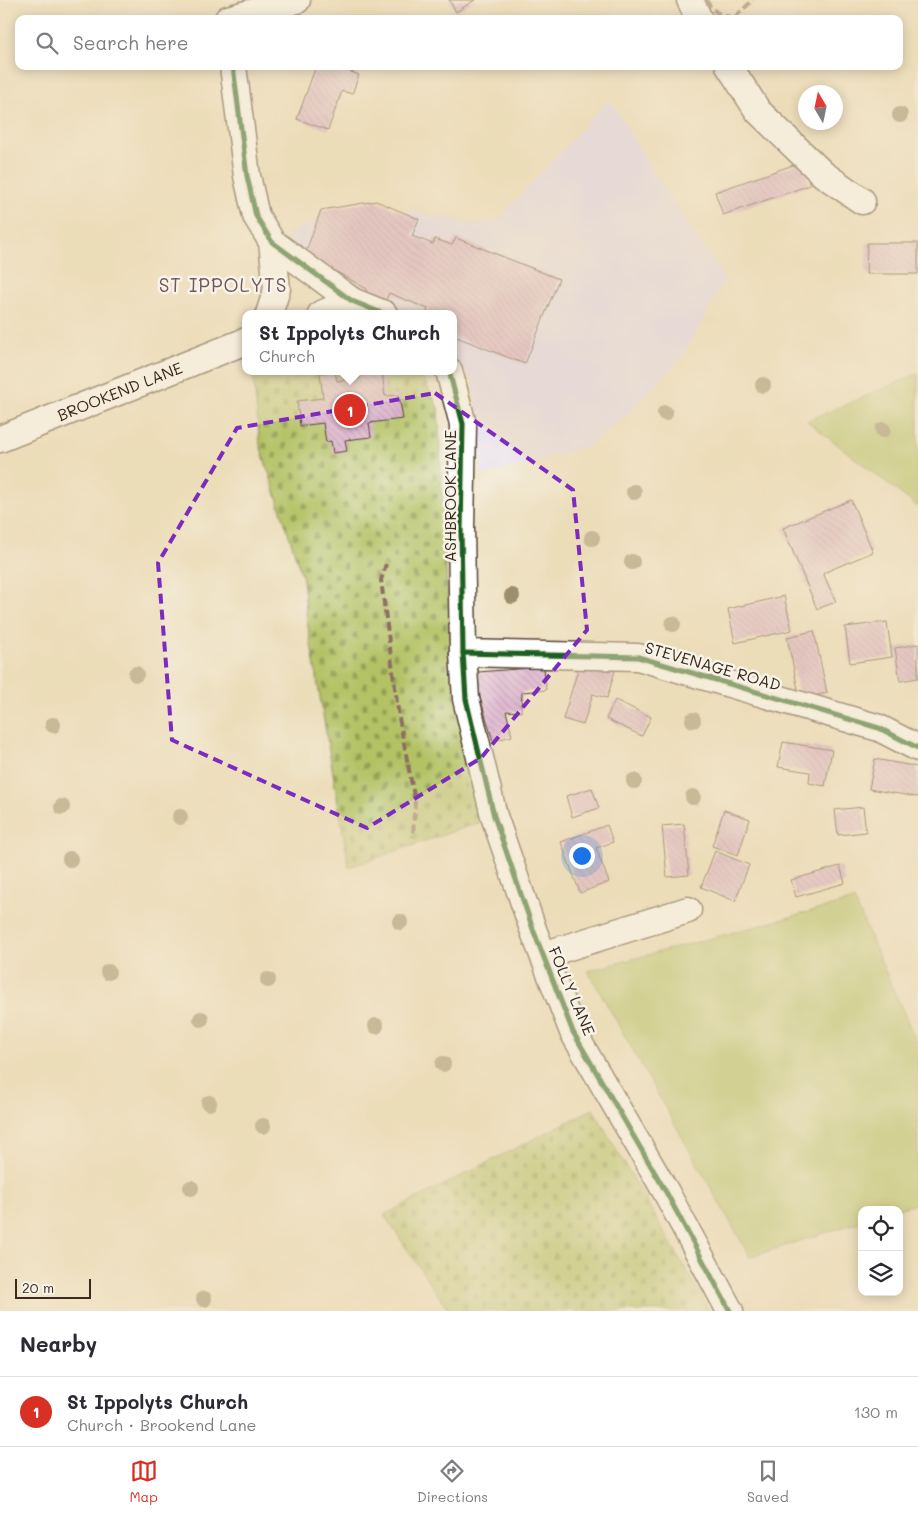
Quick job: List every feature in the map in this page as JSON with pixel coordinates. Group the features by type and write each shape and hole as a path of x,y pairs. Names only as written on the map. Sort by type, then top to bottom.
{"street":[{"path":"224,0 227,15"},
{"path":"242,15 296,0"},
{"path":"690,0 697,15"},
{"path":"234,70 247,176 256,216 272,242 352,301 374,310"},
{"path":"732,70 758,112 823,174 862,201"},
{"path":"270,310 277,290 272,242"},
{"path":"331,310 352,301"},
{"name":"BROOKEND LANE","path":"0,439 242,341"},
{"name":"ASHBROOK LANE","path":"450,375 463,424 462,653"},
{"name":"STEVENAGE ROAD","path":"462,653 638,657 879,728 918,748"},
{"name":"FOLLY LANE","path":"462,653 466,699 494,816 543,956 573,1032 666,1192 730,1311"},
{"path":"543,956 688,910"}],"highlighted area":[{"path":"435,393 573,490 587,630 481,758 367,828 172,740 158,563 237,428"}],"shaded area":[{"path":"608,100 617,110 648,164 725,279 686,351 636,407 585,448 483,476 473,381 457,367 457,310 391,310 330,271 284,236 324,217 361,208 416,212 475,224 496,222"}],"green space":[{"path":"918,374 918,507 807,421"},
{"path":"253,375 422,375 438,408 445,558 456,700 481,822 349,867 307,621 303,579 260,445"},
{"path":"854,900 918,1045 918,1203 903,1208 903,1206 858,1206 858,1222 750,1257 588,971"},
{"path":"593,1109 710,1311 449,1311 384,1215"}],"building":[{"path":"449,0 475,0 456,12"},
{"path":"315,70 346,70 359,75 352,94 342,91 328,130 297,119"},
{"path":"802,162 810,185 723,215 715,192"},
{"path":"376,201 419,219 412,236 433,244 435,239 452,245 456,238 559,279 525,364 457,337 457,310 428,310 389,293 386,300 366,293 367,289 305,254 321,210"},
{"path":"867,243 918,243 918,274 866,274"},
{"path":"320,375 336,375 337,381 360,378 360,375 382,375 385,396 399,395 403,419 369,423 371,437 345,440 347,451 333,453 331,441 326,442 323,423 300,426 297,401 323,398"},
{"path":"851,500 873,552 823,573 836,602 817,609 783,528"},
{"path":"784,596 792,630 735,643 728,609"},
{"path":"887,622 892,657 850,663 845,627"},
{"path":"814,631 827,693 800,699 787,637"},
{"path":"918,644 918,678 900,681 895,648"},
{"path":"583,653 617,664 607,698 593,694 583,725 563,719"},
{"path":"544,667 546,690 522,692 521,712 506,711 512,736 493,741 479,694 478,672"},
{"path":"615,700 651,717 642,736 606,719"},
{"path":"783,742 832,750 825,786 809,783 810,772 778,767"},
{"path":"875,759 918,767 918,797 869,789"},
{"path":"592,788 599,808 572,817 566,796"},
{"path":"863,807 866,832 838,835 835,810"},
{"path":"724,810 750,819 738,855 712,846"},
{"path":"684,824 689,875 667,877 662,826"},
{"path":"607,825 613,842 596,848 609,882 580,893 561,842"},
{"path":"715,851 749,865 735,901 701,887"},
{"path":"840,866 845,883 796,897 791,880"}],"marked path":[{"path":"706,0 712,8 723,15"},
{"path":"737,15 753,0"},
{"path":"386,564 381,580 399,718 415,801 413,837"}],"cycle path":[{"path":"234,70 247,176 256,216 272,242 352,301 374,310"},
{"path":"450,375 463,424 461,529 463,653 466,699 494,816 534,932 573,1032 666,1192 730,1311"},
{"path":"463,653 638,657 879,728 918,748"}],"place":[{"name":"St Ippolyts Church","path":"350,410"}],"district":[{"name":"ST IPPOLYTS","path":"223,285"}]}
